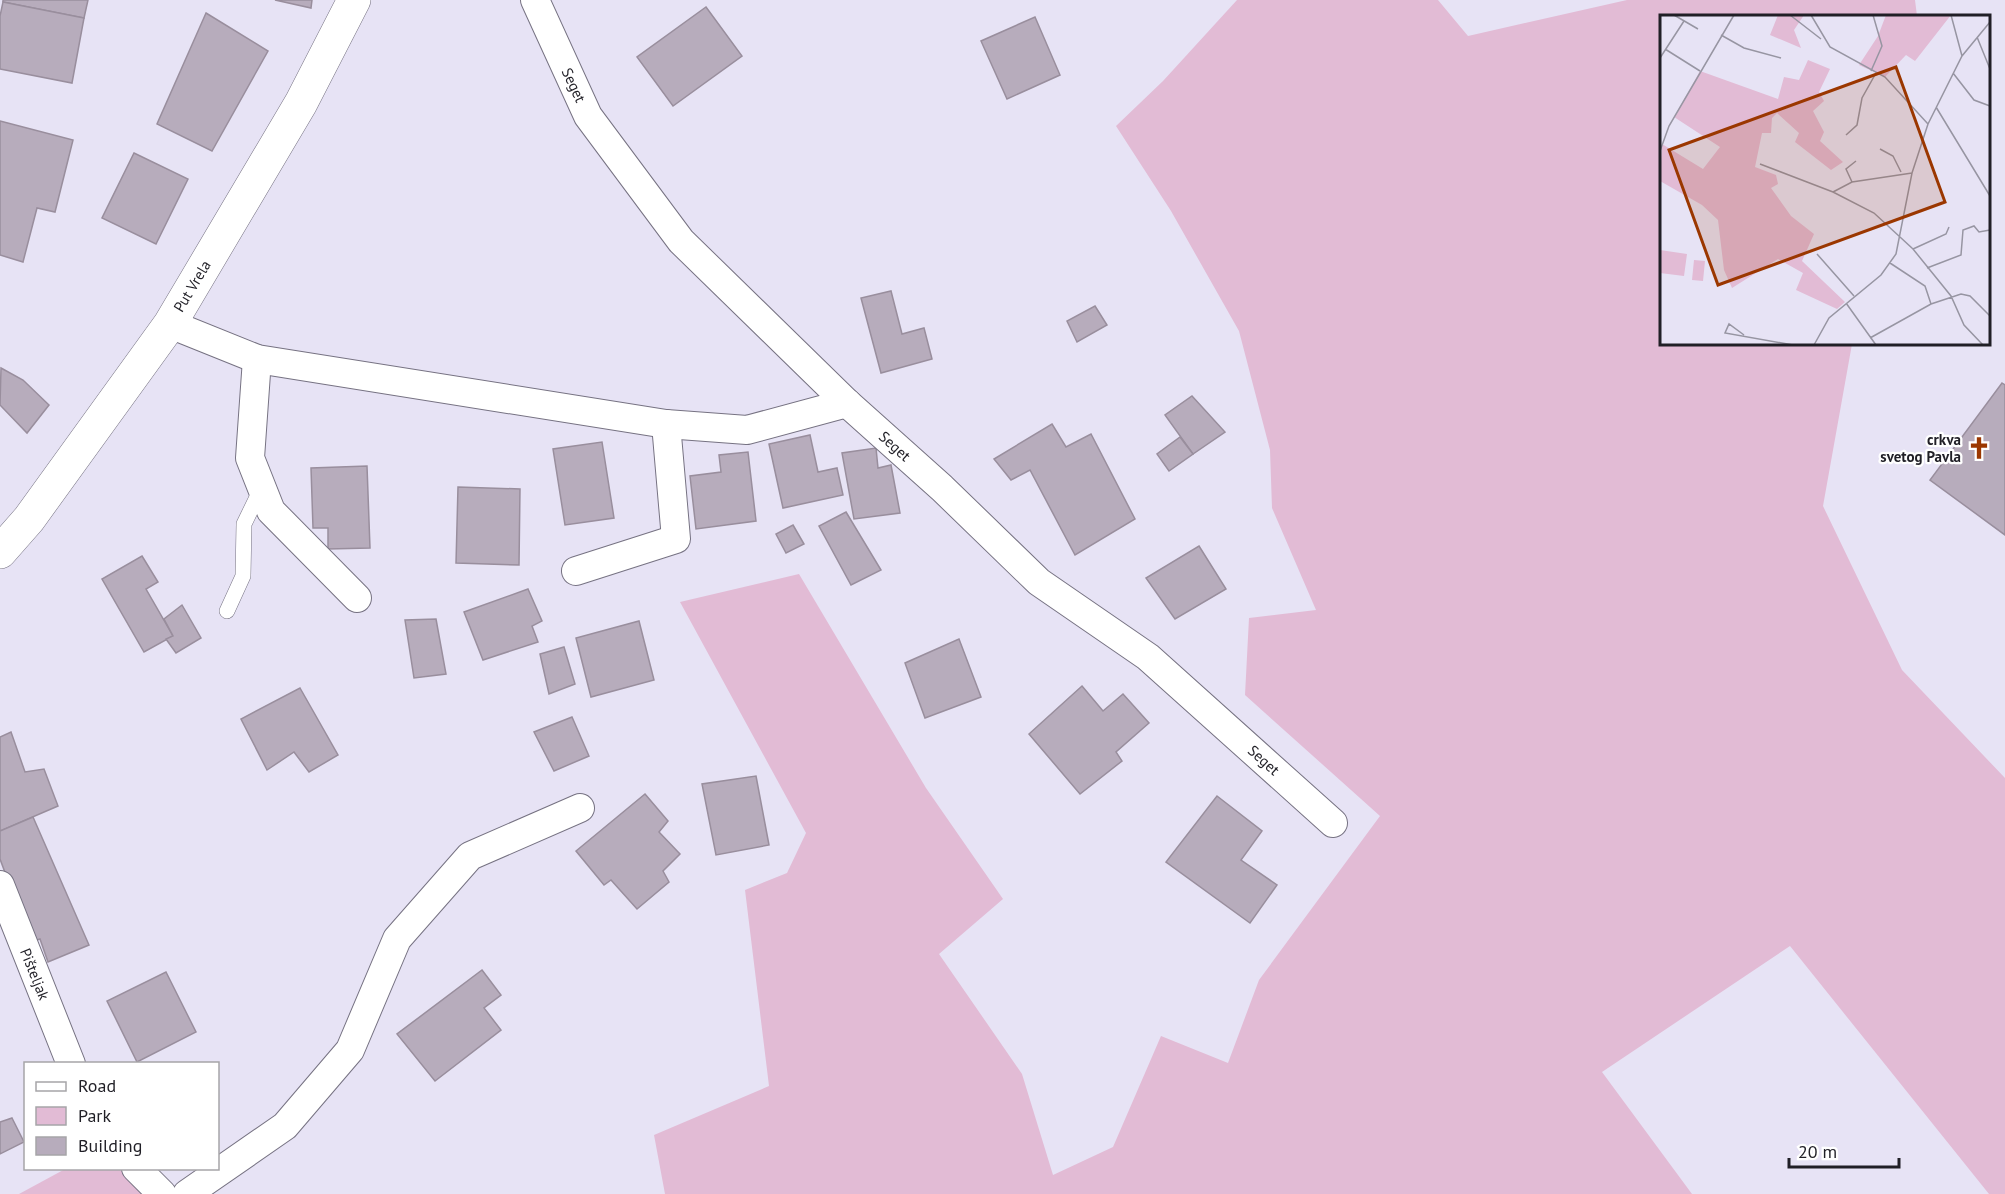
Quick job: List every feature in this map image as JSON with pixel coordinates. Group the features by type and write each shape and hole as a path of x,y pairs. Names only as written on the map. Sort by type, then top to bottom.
{"main road":[{"name":"Put Vrela","path":"0,552 29,519 170,324 301,103 354,0"}],"street":[{"name":"Seget","path":"535,0 588,116 681,241 847,403 942,488 1039,582 1148,657 1333,823"},
{"path":"170,324 257,358 666,424 747,430 847,403"},
{"path":"257,358 250,458 262,487 272,511 357,598"},
{"path":"576,570 676,539 666,424"},
{"path":"188,1194 285,1126 350,1050 397,939 470,856 580,808"},
{"name":"Pišteljak","path":"0,885 70,1062"},
{"path":"138,1170 162,1194"}],"lane":[{"path":"227,611 243,576 244,524 262,487"}],"green space":[{"path":"1237,0 1438,0 1468,36 1627,0 1915,0 1917,15 1660,15 1660,345 1852,345 1823,506 1902,670 2005,778 2005,1194 1989,1194 1790,946 1602,1072 1692,1194 665,1194 654,1135 769,1086 745,890 787,873 806,833 680,602 799,574 926,788 1003,899 939,954 1022,1074 1053,1175 1113,1147 1161,1036 1228,1063 1259,980 1380,816 1245,695 1249,618 1316,610 1272,508 1270,450 1239,331 1171,211 1116,126 1163,81"},
{"path":"63,1170 137,1170 162,1194 19,1194"}],"building":[{"path":"3,0 88,0 84,18 3,2"},
{"path":"275,0 312,0 311,8"},
{"path":"3,2 84,18 72,83 0,69 0,16"},
{"path":"706,7 742,56 673,106 637,57"},
{"path":"206,13 268,51 212,151 157,124"},
{"path":"1035,17 1060,75 1007,99 981,41"},
{"path":"0,121 73,140 55,212 37,208 23,262 0,255"},
{"path":"134,153 188,179 156,244 102,218"},
{"path":"891,291 902,334 924,328 932,359 881,373 861,298"},
{"path":"1095,306 1107,325 1077,342 1067,321"},
{"path":"1,368 23,380 49,405 27,433 0,405"},
{"name":"crkva svetog Pavla","path":"2002,383 2005,385 2005,535 1930,480"},
{"path":"1192,396 1225,432 1193,454 1165,415"},
{"path":"1052,424 1066,447 1091,434 1135,519 1075,555 1030,470 1011,480 994,459"},
{"path":"810,435 818,472 837,468 843,495 783,508 769,444"},
{"path":"1180,437 1193,454 1169,471 1157,454"},
{"path":"602,442 614,518 565,525 553,449"},
{"path":"876,448 878,468 891,465 900,513 854,519 842,453"},
{"path":"748,452 756,521 696,529 690,476 721,472 719,455"},
{"path":"367,466 370,548 328,549 328,528 313,528 311,468"},
{"path":"458,487 520,489 519,565 456,563"},
{"path":"846,512 881,570 851,585 819,526"},
{"path":"793,525 804,544 786,553 776,534"},
{"path":"1199,546 1226,589 1175,619 1146,578"},
{"path":"142,556 158,582 146,589 173,636 144,652 102,579"},
{"path":"528,589 542,621 532,626 538,642 483,660 464,612"},
{"path":"182,605 201,638 176,653 166,639 173,636 164,619"},
{"path":"436,619 446,674 414,678 405,620"},
{"path":"639,621 654,680 591,697 576,638"},
{"path":"959,639 981,697 925,718 905,663"},
{"path":"564,647 575,684 549,694 540,654"},
{"path":"1082,686 1103,711 1123,694 1149,723 1116,752 1122,761 1080,794 1029,734"},
{"path":"300,688 338,755 309,772 294,752 267,770 241,719"},
{"path":"572,717 589,756 554,771 534,732"},
{"path":"11,732 25,772 44,769 58,806 0,831 0,737"},
{"path":"756,776 769,845 716,855 702,784"},
{"path":"645,794 668,821 659,832 680,854 663,871 669,882 637,909 611,880 604,885 576,851"},
{"path":"1217,796 1262,831 1241,860 1277,885 1250,923 1166,862"},
{"path":"33,817 89,945 48,962 40,939 31,942 0,859 0,831"},
{"path":"482,970 501,995 484,1008 501,1030 435,1081 397,1034"},
{"path":"166,972 196,1032 137,1062 107,1001"},
{"path":"12,1118 24,1142 0,1154 0,1122"}],"place":[{"name":"crkva svetog Pavla","path":"1979,448"}]}
